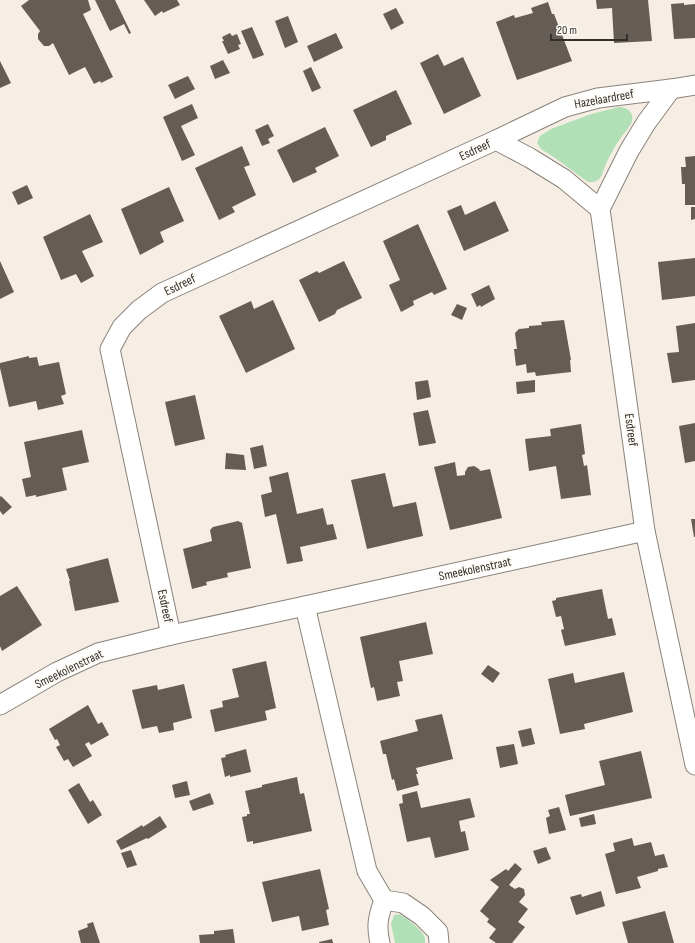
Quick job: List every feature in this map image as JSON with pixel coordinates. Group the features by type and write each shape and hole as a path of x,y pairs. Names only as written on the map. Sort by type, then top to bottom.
{"street":[{"name":"Hazelaardreef","path":"496,140 565,107 598,98 695,85"},
{"path":"600,208 629,150 646,123 671,89"},
{"name":"Esdreef","path":"171,635 110,349 122,326 139,310 162,293 496,140 530,158 564,179 600,208 645,531 695,765"},
{"name":"Smeekolenstraat","path":"0,705 57,672 98,653 171,635 645,531"},
{"path":"305,606 367,871 384,900 378,918 378,935 380,943"},
{"path":"384,900 403,903 422,916 438,932 439,943"}],"green space":[{"path":"619,107 625,108 631,113 632,121 613,151 601,176 596,181 588,182 541,149 537,143 540,136 551,129 591,114"},
{"path":"394,915 403,916 416,926 424,935 425,943 395,943 391,924"}],"building":[{"path":"29,0 88,0 91,10 83,14 113,77 101,83 100,81 94,84 85,67 69,75 53,43 49,46 44,46 38,39 38,34 40,31 21,6"},
{"path":"95,0 115,0 131,33 129,34 124,24 110,31"},
{"path":"144,0 177,0 180,5 163,13 162,11 155,16"},
{"path":"596,0 648,0 652,41 614,43 612,8 597,9"},
{"path":"548,2 572,61 517,80 496,22 514,15 515,18 533,13 531,8"},
{"path":"684,3 684,5 695,4 695,38 674,39 671,4"},
{"path":"396,8 404,23 391,30 383,14"},
{"path":"288,16 298,42 285,48 275,21"},
{"path":"252,27 264,55 253,59 241,31"},
{"path":"230,33 232,36 237,34 241,44 238,45 240,49 228,54 222,41 224,41 222,37"},
{"path":"336,33 343,48 314,62 307,46"},
{"path":"438,54 444,66 463,57 481,96 444,114 420,63"},
{"path":"223,60 230,73 215,79 210,66"},
{"path":"0,61 11,83 0,88"},
{"path":"311,67 321,88 312,92 303,71"},
{"path":"188,76 195,89 175,99 168,85"},
{"path":"396,90 412,124 386,136 386,140 371,147 353,110"},
{"path":"192,104 198,118 181,126 195,155 182,161 163,117"},
{"path":"268,124 274,136 268,139 270,143 262,146 255,130"},
{"path":"325,127 339,156 315,168 317,172 293,183 277,150"},
{"path":"242,146 250,165 244,167 256,195 232,207 235,212 219,220 195,168"},
{"path":"695,156 695,205 685,205 685,184 682,184 681,167 686,167 685,157"},
{"path":"27,185 33,198 18,205 12,192"},
{"path":"169,187 184,221 160,232 164,242 140,255 121,209"},
{"path":"495,201 509,231 464,251 447,211 461,205 465,215"},
{"path":"691,207 695,207 695,219 691,220"},
{"path":"90,214 103,242 82,251 94,276 81,283 76,274 61,280 43,237"},
{"path":"418,224 447,289 434,295 432,292 413,301 414,305 401,312 389,285 400,280 383,241"},
{"path":"695,258 695,296 662,300 658,262"},
{"path":"0,261 14,292 0,299"},
{"path":"344,261 362,298 337,310 335,314 319,322 299,280 317,271 319,273"},
{"path":"489,285 495,299 481,307 480,305 477,307 471,294"},
{"path":"273,300 295,349 246,373 219,316 251,301 254,309"},
{"path":"457,304 467,308 462,320 451,315"},
{"path":"564,320 571,360 571,372 536,376 535,372 527,373 526,364 516,366 514,349 517,349 515,333 519,329 529,328 529,326 542,325 541,322"},
{"path":"695,323 695,380 672,383 667,353 679,352 676,326"},
{"path":"29,356 29,358 37,357 39,366 59,362 66,394 61,396 64,404 38,410 36,401 9,407 0,363"},
{"path":"428,380 431,397 417,400 415,382"},
{"path":"535,380 535,392 517,394 516,382"},
{"path":"195,395 205,439 175,446 165,402"},
{"path":"428,410 436,443 419,446 413,413"},
{"path":"695,423 695,461 685,463 679,426"},
{"path":"581,424 585,454 582,455 584,466 587,465 591,495 561,499 556,466 529,471 525,439 551,436 550,429"},
{"path":"82,430 89,462 62,468 67,490 36,497 36,495 26,497 22,479 31,477 24,442"},
{"path":"263,445 267,466 254,469 250,448"},
{"path":"226,453 244,455 246,470 225,469"},
{"path":"455,462 457,476 465,475 468,467 474,466 480,471 490,469 502,518 450,530 434,467"},
{"path":"288,472 297,514 323,508 327,525 333,524 337,539 300,547 303,561 287,564 276,514 265,517 261,495 272,492 269,477"},
{"path":"385,473 393,507 416,502 423,536 367,549 351,480"},
{"path":"1,496 12,507 3,515 0,511"},
{"path":"691,519 695,519 695,537 694,537"},
{"path":"238,521 242,523 251,568 227,573 228,577 206,582 207,585 192,589 183,549 212,541 210,530 213,527"},
{"path":"108,558 119,602 75,611 70,581 66,569"},
{"path":"17,586 42,625 2,651 0,646 0,596"},
{"path":"602,589 608,619 612,618 616,635 565,646 561,630 564,629 561,616 556,617 552,601 556,600 556,598"},
{"path":"426,622 433,654 399,661 403,681 397,682 400,696 377,701 374,687 371,688 360,637"},
{"path":"266,661 276,708 265,711 267,720 215,732 210,710 223,707 222,701 239,697 232,669"},
{"path":"488,665 500,673 493,683 481,674"},
{"path":"624,672 633,712 584,724 585,729 560,734 548,679 573,673 575,683"},
{"path":"184,684 192,718 173,723 174,730 159,733 157,726 142,729 132,690 157,685 158,690"},
{"path":"88,705 98,724 102,722 109,735 91,745 89,742 85,744 92,756 73,767 68,759 64,761 56,747 60,745 57,739 55,740 49,729"},
{"path":"442,714 453,759 416,768 419,785 397,791 394,779 392,780 386,754 383,754 380,741 418,731 415,720"},
{"path":"531,728 535,744 522,747 518,731"},
{"path":"514,744 518,764 500,768 496,747"},
{"path":"246,749 251,772 225,777 221,758 226,757 225,755"},
{"path":"641,751 652,798 570,816 565,795 605,785 599,761"},
{"path":"297,777 300,794 304,793 312,831 253,844 253,841 247,842 242,817 250,814 245,791 262,787 262,785"},
{"path":"187,781 190,795 175,798 172,785"},
{"path":"79,783 90,802 93,800 102,815 88,824 68,790"},
{"path":"417,791 421,808 470,798 475,817 459,821 461,832 465,831 469,850 435,858 430,837 407,842 399,804 403,803 402,795"},
{"path":"210,793 214,804 193,811 189,801"},
{"path":"559,807 566,830 549,834 546,818 550,816 548,810"},
{"path":"594,814 596,824 581,827 579,818"},
{"path":"160,816 167,827 148,839 147,838 121,850 116,841"},
{"path":"632,838 634,846 651,842 655,856 664,854 668,867 637,877 641,888 616,894 605,854 615,851 613,843"},
{"path":"546,847 551,859 538,864 533,851"},
{"path":"131,850 137,865 127,868 121,853"},
{"path":"515,863 522,869 509,885 515,889 519,887 524,889 525,895 519,902 528,909 518,922 525,927 512,943 496,943 489,938 496,929 487,922 489,919 480,911 499,887 490,880 506,869 508,871"},
{"path":"320,869 329,909 326,910 329,925 302,931 299,916 272,922 262,882"},
{"path":"601,891 605,906 576,915 570,897 581,894 582,897"},
{"path":"665,911 674,943 628,943 622,922"},
{"path":"93,922 100,943 81,943 78,931 88,927 87,924"},
{"path":"233,929 235,943 200,943 199,935 214,934 214,931"},
{"path":"332,939 333,943 319,943 319,942"}]}
